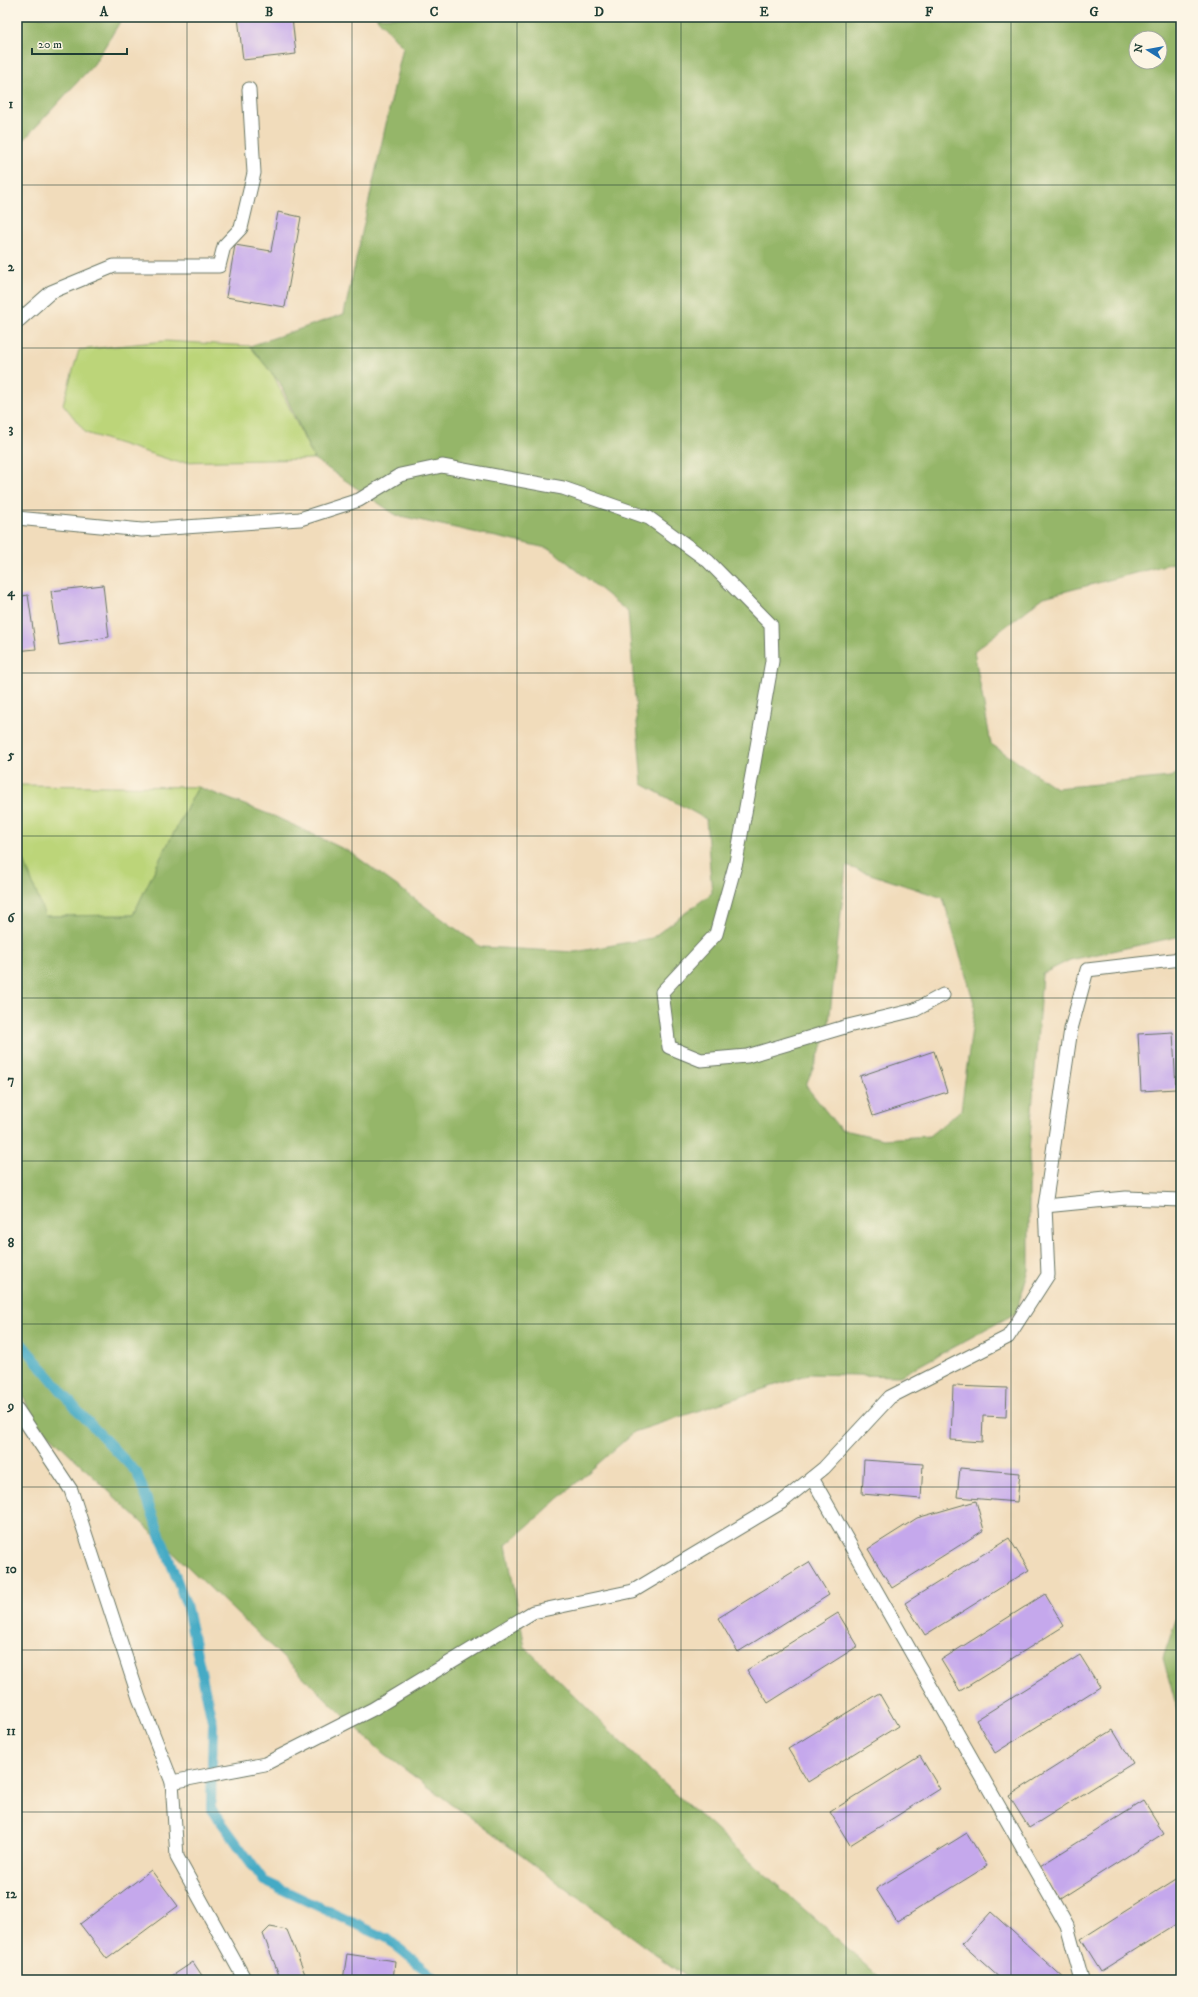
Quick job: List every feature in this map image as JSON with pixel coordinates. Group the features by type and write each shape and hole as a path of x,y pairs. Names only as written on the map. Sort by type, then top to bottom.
{"lane":[{"path":"17,322 51,292 114,266 219,266 224,246 241,228 254,173 249,89"},
{"path":"17,518 142,530 300,519 359,500 400,475 442,466 563,488 649,518 708,561 771,625 772,661 736,862 716,934 662,992 669,1047 700,1060 747,1056 848,1026 915,1010 943,995"},
{"path":"172,1782 264,1764 373,1709 533,1612 633,1591 782,1502 824,1468 890,1397 1008,1337 1048,1275 1045,1206 1072,1029 1087,970 1181,959"},
{"path":"1045,1206 1126,1198 1181,1200"},
{"path":"17,1409 71,1490 139,1698 172,1782 177,1857 246,1980"},
{"path":"812,1478 1067,1926 1082,1980"}],"green space":[{"path":"17,17 123,17 94,64 21,143 17,144"},
{"path":"376,17 1181,17 1181,561 1044,597 974,651 991,744 1056,788 1170,777 1181,772 1181,936 1070,960 1042,974 1029,1152 1029,1270 1016,1313 900,1376 809,1374 634,1432 506,1545 525,1647 659,1779 883,1980 690,1980 384,1754 32,1418 17,1379 17,842 45,916 133,915 160,859 198,787 276,817 350,852 481,947 575,952 652,938 712,893 706,819 642,784 628,612 551,549 396,515 314,459 280,383 250,346 344,314 403,47","holes":["846,866 943,898 975,1006 961,1110 929,1136 883,1139 840,1129 806,1086 828,1032"]},
{"path":"165,341 250,346 274,376 314,459 177,462 86,433 63,404 79,350"},
{"path":"17,785 198,787 160,859 133,915 44,916 17,842"},
{"path":"1181,1605 1181,1724 1163,1658"}],"building":[{"path":"238,17 292,17 296,54 243,60"},
{"path":"278,212 301,217 285,307 226,297 235,245 271,251"},
{"path":"103,585 109,637 59,645 51,591"},
{"path":"28,595 36,649 17,651 17,597"},
{"path":"1173,1032 1176,1089 1141,1091 1138,1034"},
{"path":"934,1051 947,1092 873,1116 860,1076"},
{"path":"953,1386 1007,1388 1006,1417 983,1416 982,1442 951,1440"},
{"path":"864,1460 923,1464 921,1499 862,1494"},
{"path":"960,1468 1020,1473 1017,1502 957,1497"},
{"path":"976,1501 984,1530 892,1588 868,1549 917,1518"},
{"path":"1009,1538 1029,1570 925,1635 905,1603"},
{"path":"809,1562 829,1595 738,1652 718,1618"},
{"path":"1045,1594 1064,1626 960,1691 941,1660"},
{"path":"838,1613 858,1646 768,1703 747,1670"},
{"path":"1080,1655 1100,1687 995,1753 976,1720"},
{"path":"879,1693 898,1726 808,1782 788,1749"},
{"path":"1113,1730 1133,1763 1029,1828 1009,1796"},
{"path":"920,1756 940,1789 850,1845 830,1812"},
{"path":"1144,1801 1164,1833 1060,1899 1040,1866"},
{"path":"967,1833 987,1866 897,1922 876,1889"},
{"path":"151,1870 178,1906 107,1959 80,1924"},
{"path":"1181,1876 1181,1921 1101,1971 1081,1939"},
{"path":"991,1912 1066,1980 1002,1980 962,1944"},
{"path":"270,1927 287,1930 305,1974 304,1980 281,1980 263,1934"},
{"path":"347,1954 395,1961 393,1980 343,1980"},
{"path":"193,1962 205,1980 166,1980"}],"waterway":[{"path":"17,1338 78,1411 137,1473 186,1604 213,1725 211,1808 264,1881 388,1939 437,1980"}]}
